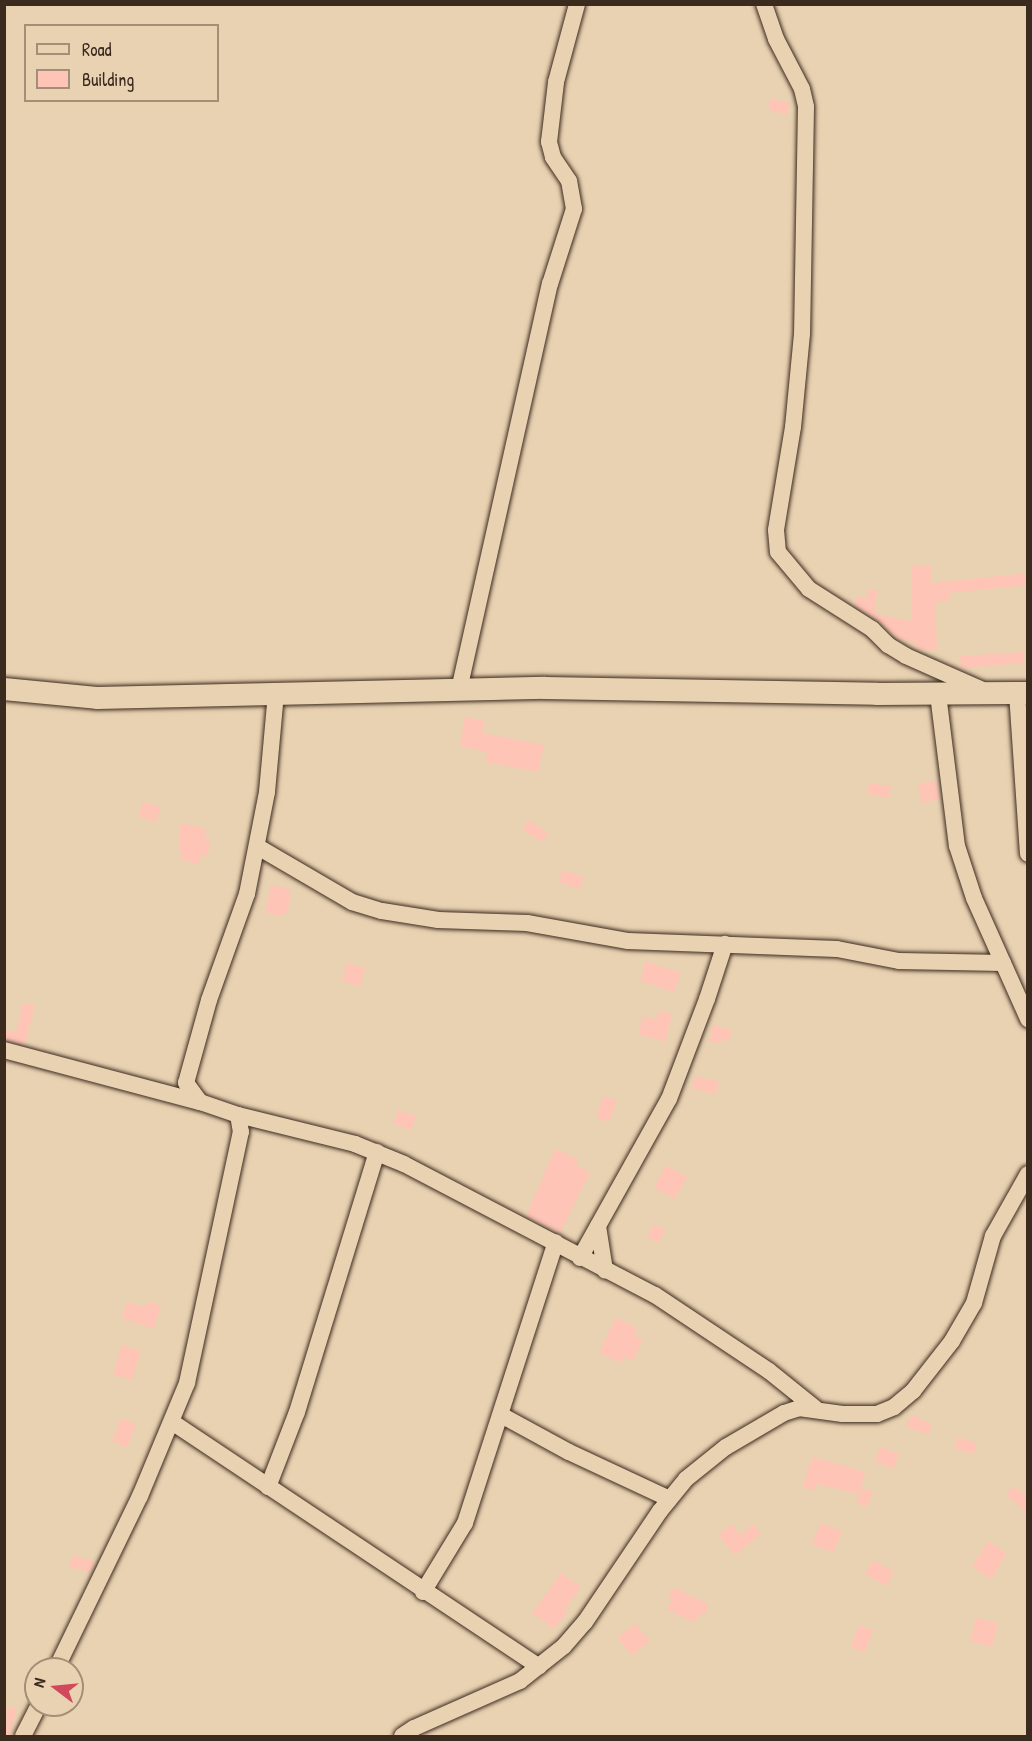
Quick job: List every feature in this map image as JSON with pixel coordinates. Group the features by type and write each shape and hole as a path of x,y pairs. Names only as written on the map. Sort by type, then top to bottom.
{"street":[{"path":"459,690 550,284 574,209 569,181 553,158 549,142 556,82 576,4"},
{"path":"764,4 776,39 802,90 806,107 800,368 776,530 778,552 809,589 872,629 888,645 906,656 988,693"},
{"path":"4,689 97,698 459,690 1022,693 1028,854"},
{"path":"200,1102 186,1083 188,1071 209,1000 247,894 258,848 274,737 276,693"},
{"path":"938,694 957,846 974,898 1028,1019"},
{"path":"258,848 282,859 352,902 382,911 438,920 527,923 628,941 837,949 899,961 1003,963"},
{"path":"580,1258 669,1099 708,999 725,944"},
{"path":"4,1050 200,1102 238,1115 316,1132 377,1152 556,1242 580,1258 655,1294 769,1371 815,1408"},
{"path":"62,1657 140,1496 188,1383 241,1132 238,1115"},
{"path":"268,1487 297,1412 377,1152"},
{"path":"402,1737 424,1724 496,1693 539,1668 564,1646 585,1623 670,1499 701,1465 726,1447 784,1413 800,1408 815,1408 843,1414 883,1412 900,1402 929,1374 974,1303 996,1229 1028,1174"},
{"path":"598,1226 605,1270"},
{"path":"423,1592 465,1523 556,1242"},
{"path":"501,1415 569,1452 670,1499"},
{"path":"172,1422 539,1668"},
{"path":"23,1737 33,1717"}],"building":[{"path":"771,98 790,103 787,115 769,110"},
{"path":"912,565 932,565 932,583 1028,573 1028,585 949,593 949,601 935,602 937,649 919,650 916,649 916,643 895,637 878,620 855,606 856,597 867,598 868,589 877,590 875,614 912,621"},
{"path":"1023,652 1024,663 961,668 960,656"},
{"path":"465,717 485,721 483,733 544,745 538,772 485,762 487,752 460,746"},
{"path":"936,780 940,799 922,803 918,784"},
{"path":"869,782 891,787 889,798 867,794"},
{"path":"143,802 161,807 156,822 138,816"},
{"path":"528,820 548,832 543,842 522,830"},
{"path":"181,823 206,829 204,838 211,840 207,856 201,855 198,864 180,859 182,850 178,849 181,837 178,837"},
{"path":"563,870 584,877 580,889 559,882"},
{"path":"271,885 290,889 288,914 282,913 282,916 265,913"},
{"path":"645,961 681,973 674,992 641,981"},
{"path":"347,963 365,968 360,986 342,981"},
{"path":"23,1003 35,1005 25,1045 4,1040 6,1030 16,1032"},
{"path":"659,1010 672,1014 665,1042 638,1034 643,1016 657,1020"},
{"path":"713,1025 732,1030 729,1041 722,1039 721,1043 709,1041"},
{"path":"695,1076 719,1082 716,1094 692,1088"},
{"path":"603,1096 617,1100 609,1122 596,1117"},
{"path":"398,1110 416,1116 411,1130 393,1124"},
{"path":"555,1149 579,1160 577,1166 590,1172 560,1233 526,1216"},
{"path":"666,1165 687,1177 675,1199 654,1187"},
{"path":"654,1224 665,1230 658,1243 647,1237"},
{"path":"127,1301 145,1308 147,1301 161,1306 154,1329 122,1318"},
{"path":"616,1317 637,1328 634,1336 643,1340 633,1361 624,1357 621,1363 599,1353"},
{"path":"122,1345 141,1351 132,1380 113,1375"},
{"path":"911,1415 932,1424 928,1435 906,1426"},
{"path":"121,1418 136,1424 127,1447 112,1441"},
{"path":"957,1437 977,1443 974,1454 954,1448"},
{"path":"881,1447 899,1454 893,1469 874,1461"},
{"path":"812,1457 865,1472 859,1494 816,1484 814,1491 802,1487"},
{"path":"1014,1486 1028,1499 1028,1514 1006,1495"},
{"path":"862,1488 873,1492 867,1507 856,1503"},
{"path":"821,1523 842,1531 833,1552 812,1544"},
{"path":"731,1524 740,1535 753,1524 761,1534 735,1555 718,1535"},
{"path":"988,1541 1007,1553 991,1579 972,1567"},
{"path":"72,1555 94,1561 91,1572 69,1567"},
{"path":"873,1560 894,1572 886,1586 865,1574"},
{"path":"561,1573 581,1587 564,1610 567,1613 554,1629 532,1613"},
{"path":"674,1587 709,1605 704,1615 700,1613 695,1623 667,1609 672,1600 668,1598"},
{"path":"976,1618 998,1623 992,1647 970,1641"},
{"path":"635,1623 650,1641 632,1656 618,1638"},
{"path":"859,1625 873,1630 865,1652 851,1647"},
{"path":"7,1706 17,1709 9,1737 4,1737"}]}
